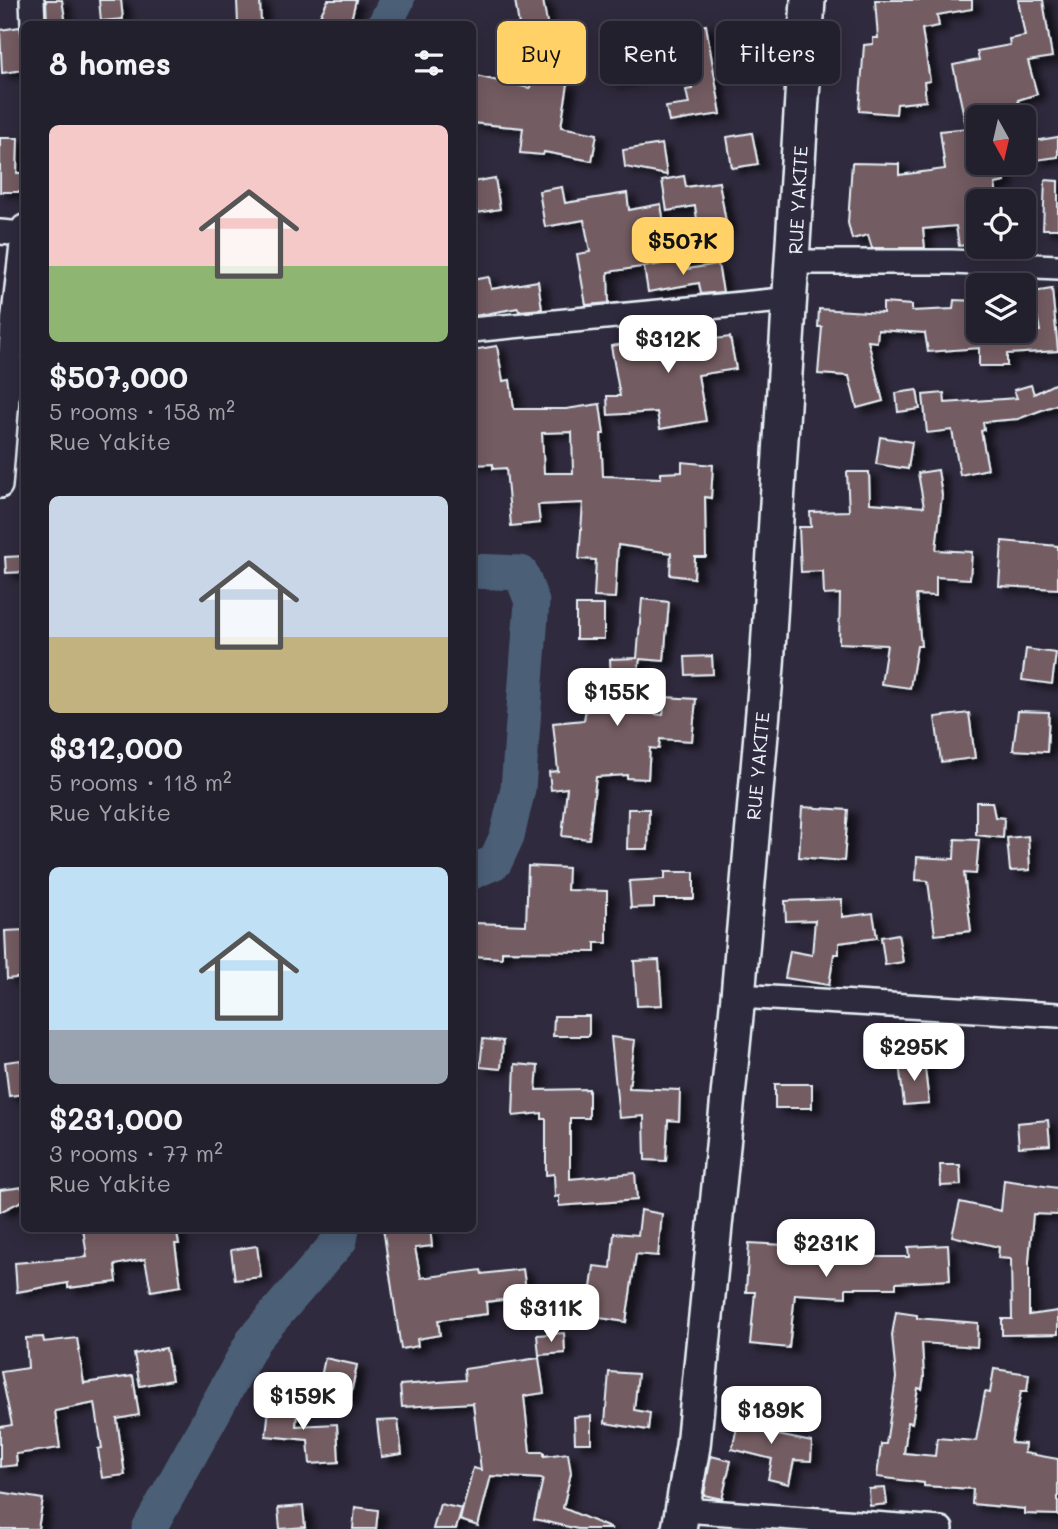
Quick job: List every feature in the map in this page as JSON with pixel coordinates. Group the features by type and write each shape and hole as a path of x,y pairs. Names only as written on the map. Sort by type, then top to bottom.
{"main road":[{"name":"RUE YAKITE","path":"682,1520 738,996 768,653 792,299 808,0"}],"street":[{"path":"32,0 33,21"},
{"path":"0,232 21,231"},
{"path":"794,262 952,262 1058,267"},
{"path":"0,486 21,263"},
{"path":"476,330 792,299"},
{"path":"738,996 1058,1015"},
{"path":"682,1520 941,1529"}],"building":[{"path":"46,0 62,0 66,21 47,21"},
{"path":"99,0 121,0 123,19 101,21"},
{"path":"237,0 260,0 261,21 238,21"},
{"path":"328,0 356,0 351,21 318,21"},
{"path":"515,0 543,0 547,21 518,21"},
{"path":"875,0 972,0 972,9 937,15 939,26 922,29 930,81 924,82 926,101 897,104 896,114 859,111 864,45 873,44 873,38 878,38"},
{"path":"1018,0 1043,0 1052,57 1028,61 1037,94 1018,100 1019,105 966,105 966,126 953,65 979,60 977,51 1010,45 1009,39 1025,36"},
{"path":"706,25 721,114 669,122 666,107 689,104 686,90 692,89 691,84 702,84 702,26"},
{"path":"20,27 21,70 2,73 0,30"},
{"path":"476,76 497,81 497,84 530,88 531,84 568,84 561,127 597,134 592,161 544,152 543,155 520,153 523,128 476,123"},
{"path":"966,128 966,175 1004,175 1005,182 995,184 996,189 966,189 966,245 959,246 956,226 923,229 925,248 872,248 868,235 852,239 848,223 852,163 899,164 899,175 945,169 940,131"},
{"path":"752,133 758,164 732,168 727,137"},
{"path":"1058,137 1058,157 1036,160 1036,141"},
{"path":"0,138 18,138 17,173 21,173 21,192 0,192"},
{"path":"662,144 667,175 625,167 623,150"},
{"path":"684,176 686,187 719,182 727,228 699,232 695,206 667,211 662,180"},
{"path":"495,178 500,209 477,213 476,181"},
{"path":"1045,180 1058,181 1058,229 1043,229"},
{"path":"562,187 565,203 627,193 629,210 661,204 665,230 643,234 648,266 608,272 609,303 586,305 577,254 590,252 584,220 545,227 539,191"},
{"path":"686,260 687,269 718,264 723,292 701,294 699,283 648,292 644,267"},
{"path":"489,277 491,289 538,281 542,309 519,311 518,308 476,316 476,279"},
{"path":"1052,289 1058,351 1007,354 1007,366 979,366 979,348 928,352 925,333 878,330 877,342 868,341 883,401 857,408 849,376 818,374 822,327 818,327 819,309 883,313 883,303 912,305 912,311 953,309 954,300 966,300 966,343 1036,343 1036,331 1040,331 1036,292"},
{"path":"704,322 707,340 730,337 736,369 698,375 706,421 660,429 657,412 608,415 607,396 620,396 611,346 678,335 676,325"},
{"path":"497,346 503,381 510,380 514,409 566,409 600,404 604,434 601,434 603,476 661,478 661,473 682,472 682,462 713,465 711,498 705,497 706,557 695,557 694,578 670,575 671,553 618,545 615,598 594,597 596,560 579,559 583,503 538,505 540,523 511,526 506,468 493,469 493,464 476,465 476,349","holes":["572,432 573,473 544,473 542,433"]},
{"path":"1058,382 1058,404 1018,419 983,422 984,430 981,431 988,469 960,475 952,430 927,433 923,395 944,393 945,403 1017,398 1014,390 1031,385 1034,394"},
{"path":"917,390 920,409 898,412 896,393"},
{"path":"880,437 912,442 908,469 876,464"},
{"path":"938,470 942,495 936,550 972,552 970,579 936,577 936,596 916,595 921,646 917,646 910,688 881,684 887,645 839,643 840,594 824,595 823,571 801,572 799,527 811,527 810,512 849,511 847,472 869,472 870,503 924,507 918,473"},
{"path":"1002,541 1058,546 1058,589 999,586"},
{"path":"21,556 21,572 6,573 5,557"},
{"path":"642,599 669,602 664,661 640,659 631,712 663,715 665,697 696,699 692,741 660,739 659,749 650,748 648,779 627,778 627,775 596,777 589,839 562,836 567,788 551,790 549,772 558,771 553,723 584,720 591,679 611,683 610,659 637,658"},
{"path":"576,605 604,605 604,639 576,639"},
{"path":"1026,649 1056,653 1052,684 1022,680"},
{"path":"712,656 713,674 686,675 685,657"},
{"path":"1018,711 1049,712 1047,752 1013,750"},
{"path":"969,713 975,758 941,762 935,717"},
{"path":"976,802 992,802 995,817 1004,818 1003,838 976,835"},
{"path":"802,807 848,810 844,861 799,857"},
{"path":"628,809 649,809 648,849 627,849"},
{"path":"1028,836 1030,870 1010,871 1007,838"},
{"path":"955,839 979,840 976,874 964,873 971,931 935,935 928,881 916,880 917,857 954,859"},
{"path":"528,866 568,868 567,890 607,891 607,943 595,943 595,952 502,951 502,958 476,956 476,923 526,925"},
{"path":"665,872 694,872 694,899 654,899 654,907 631,908 629,881 665,879"},
{"path":"842,899 842,917 873,913 877,938 839,943 839,954 834,954 829,985 785,978 790,951 812,955 815,920 786,921 785,901"},
{"path":"21,930 21,977 7,979 5,931"},
{"path":"898,934 903,962 885,965 881,937"},
{"path":"659,960 662,1005 637,1006 634,961"},
{"path":"554,1016 589,1016 589,1036 553,1036"},
{"path":"611,1037 635,1040 629,1088 680,1090 679,1121 668,1120 666,1161 645,1160 644,1116 619,1118"},
{"path":"483,1039 503,1041 501,1069 480,1067"},
{"path":"21,1060 21,1094 9,1096 5,1062"},
{"path":"924,1060 929,1103 904,1105 899,1063"},
{"path":"515,1064 538,1066 536,1090 589,1089 589,1118 570,1118 570,1179 635,1173 637,1200 559,1206 559,1196 555,1197 554,1174 546,1175 546,1119 542,1119 542,1113 513,1116"},
{"path":"775,1084 812,1084 812,1108 775,1108"},
{"path":"1048,1120 1050,1145 1019,1147 1017,1123"},
{"path":"940,1165 960,1165 961,1185 941,1186"},
{"path":"1004,1180 1058,1188 1058,1215 1033,1214 1029,1261 1029,1315 1058,1311 1058,1334 1002,1335 1002,1319 1012,1319 1011,1259 998,1258 999,1247 952,1236 960,1202 1001,1211"},
{"path":"21,1187 21,1202 0,1212 0,1190"},
{"path":"641,1210 662,1214 658,1256 636,1254 626,1322 587,1316 594,1266 611,1268 614,1233 638,1235"},
{"path":"84,1232 177,1232 179,1244 175,1244 181,1286 151,1291 145,1259 115,1265 117,1282 68,1288 68,1283 17,1292 15,1263 87,1257"},
{"path":"384,1232 430,1232 432,1246 415,1248 421,1278 481,1270 482,1274 523,1269 527,1297 486,1302 487,1314 438,1320 440,1335 417,1339 418,1346 401,1349"},
{"path":"749,1243 874,1250 874,1257 909,1257 908,1247 948,1245 950,1280 896,1283 896,1288 846,1288 846,1297 795,1294 789,1348 750,1344 755,1292 746,1292"},
{"path":"257,1246 261,1277 235,1280 231,1250"},
{"path":"896,1312 917,1315 917,1318 978,1323 977,1347 922,1343 924,1377 922,1389 918,1388 912,1423 908,1422 904,1453 935,1456 937,1438 976,1441 985,1392 990,1393 994,1369 1029,1374 1027,1391 1021,1391 1011,1443 1025,1444 1024,1453 1058,1459 1058,1515 1025,1514 1025,1509 972,1504 973,1489 924,1486 924,1483 877,1477 881,1444 886,1444 896,1378 892,1335"},
{"path":"564,1333 565,1353 539,1355 537,1335"},
{"path":"43,1337 44,1342 77,1338 84,1383 133,1376 139,1415 117,1419 125,1475 102,1478 98,1449 102,1448 95,1403 55,1411 60,1448 16,1454 17,1465 0,1467 0,1427 12,1425 1,1372 28,1368 26,1338"},
{"path":"166,1348 172,1380 140,1386 134,1354"},
{"path":"325,1358 357,1365 349,1403 317,1396"},
{"path":"539,1358 544,1393 524,1396 530,1452 544,1452 544,1456 568,1453 571,1473 563,1508 612,1529 578,1529 534,1519 543,1479 491,1476 478,1526 460,1520 473,1468 481,1470 473,1403 402,1407 400,1385 465,1380 464,1369"},
{"path":"609,1372 638,1374 634,1410 650,1413 648,1430 605,1423"},
{"path":"270,1398 298,1401 296,1426 337,1424 339,1462 310,1464 308,1440 266,1436"},
{"path":"740,1414 776,1422 773,1434 812,1442 811,1461 794,1460 789,1484 768,1479 772,1459 732,1449"},
{"path":"591,1416 591,1443 575,1443 574,1417"},
{"path":"398,1420 402,1454 381,1457 377,1421"},
{"path":"711,1456 731,1461 722,1499 704,1495"},
{"path":"885,1488 887,1504 870,1506 869,1489"},
{"path":"0,1492 43,1499 38,1529 0,1529"},
{"path":"440,1504 462,1509 456,1529 433,1529"},
{"path":"303,1506 305,1527 280,1529 278,1508"},
{"path":"355,1507 378,1510 376,1529 353,1529"}],"waterway":[{"path":"386,21 397,0"},
{"path":"476,571 521,573 532,602 518,789 507,836 495,862 476,870"},
{"path":"149,1529 254,1339 340,1240 341,1232"}]}
